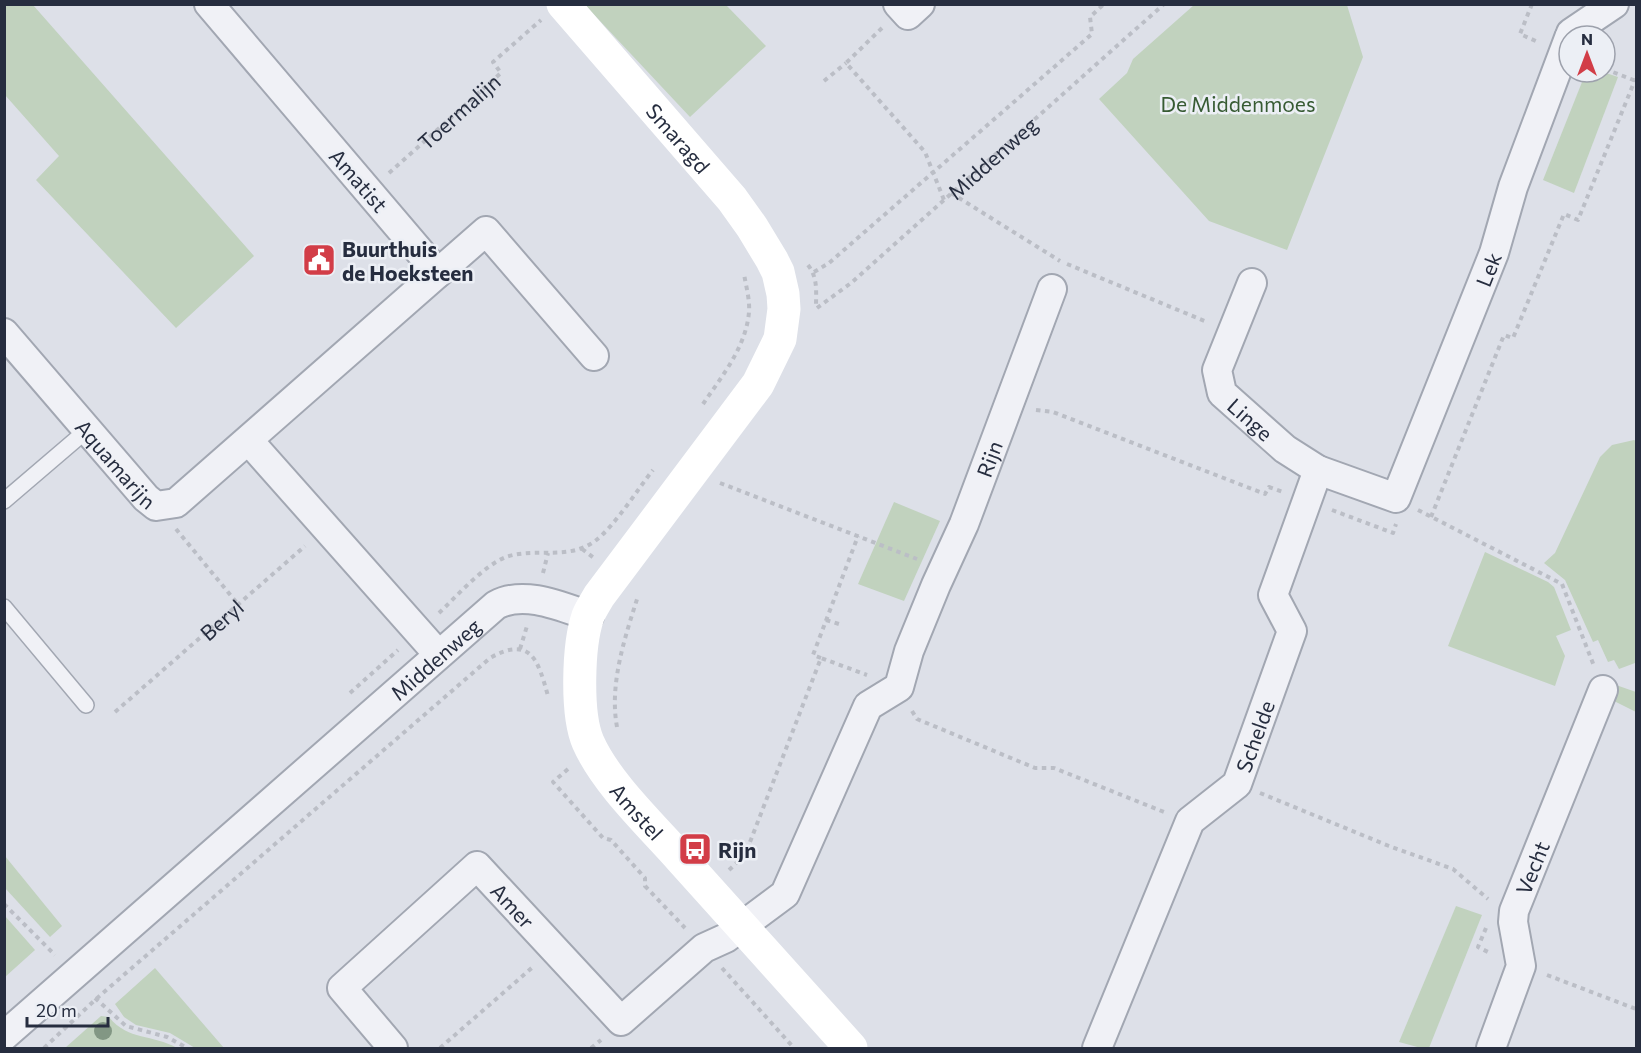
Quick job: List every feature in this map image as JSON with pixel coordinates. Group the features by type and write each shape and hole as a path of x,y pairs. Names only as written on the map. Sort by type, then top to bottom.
{"street":[{"name":"Amatist","path":"209,4 438,273"},
{"path":"1584,24 1614,4"},
{"name":"Smaragd","path":"553,12 732,199 752,226 772,260 781,282"},
{"name":"Lek","path":"1400,500 1494,253 1513,187 1557,69"},
{"path":"438,654 249,441 486,231 594,356"},
{"path":"589,616 599,596 763,374 780,339 783,325 784,301 781,282"},
{"name":"Linge","path":"1252,283 1217,370 1222,393 1285,449 1318,470 1400,500"},
{"name":"Rijn","path":"899,687 909,651 964,524 1052,289"},
{"name":"Aquamarijn","path":"4,333 146,498 156,506 176,503 249,441"},
{"name":"Schelde","path":"1097,1048 1190,821 1237,784 1292,631 1273,595 1318,470"},
{"name":"Middenweg","path":"4,1036 490,609 503,601 535,600 589,616"},
{"name":"Amstel","path":"589,616 583,640 581,701 587,739 593,751 610,777 637,809 851,1048"},
{"path":"742,926 785,894 868,706 899,687"},
{"name":"Vecht","path":"1491,1048 1521,966 1513,922 1514,911 1603,690"},
{"name":"Amer","path":"393,1048 342,988 477,866 621,1021 704,948 726,938 742,926"}],"lane":[{"path":"4,501 87,429"},
{"path":"4,607 86,705"}],"path":[{"path":"698,410 724,374 745,332 749,310 747,292 814,273 829,263 1092,34 1090,17 1104,4"},
{"name":"Middenweg","path":"814,273 816,308 851,283 1164,4"},
{"path":"1533,4 1520,34 1557,40"},
{"path":"824,81 907,6"},
{"name":"Toermalijn","path":"369,192 501,73 493,62 553,12"},
{"path":"846,63 925,152 944,200"},
{"path":"1431,517 1504,335 1513,338 1564,214 1578,220 1636,81 1617,74"},
{"path":"951,193 1062,262 1233,333"},
{"path":"1010,401 1041,412 1053,412 1265,494 1269,487 1393,533 1400,500 1562,584 1597,673 1609,677 1603,690"},
{"path":"436,616 480,575 504,558 516,555 573,552 596,540 614,521 657,464"},
{"path":"720,482 943,569"},
{"path":"156,506 237,603"},
{"name":"Beryl","path":"115,712 326,527"},
{"path":"858,536 813,655 899,687 917,719 1035,768 1054,768 1136,802 1190,821"},
{"path":"826,620 839,624"},
{"path":"44,1048 96,999 490,658 511,648 520,649 528,653 539,670"},
{"path":"728,871 746,855 821,658"},
{"path":"575,763 553,782 603,838 611,840 645,878 645,886 681,927 691,931 794,1048"},
{"path":"1237,784 1389,846 1453,869 1494,904 1514,911"},
{"path":"4,904 96,999 126,1026 167,1037 187,1048"},
{"path":"440,1048 554,948"}],"green space":[{"path":"4,5 33,5 254,256 176,328 36,180 59,156 5,95"},
{"path":"585,5 726,5 766,46 690,117"},
{"name":"De Middenmoes","path":"1194,5 1347,5 1363,57 1287,250 1209,221 1099,99 1127,73 1133,59"},
{"path":"1581,84 1615,84 1574,193 1543,180"},
{"path":"1636,441 1636,664 1619,669 1614,660 1608,662 1598,640 1593,642 1565,580 1544,563 1555,553 1600,457 1612,445"},
{"path":"894,502 940,521 904,601 858,584"},
{"path":"1485,552 1554,587 1571,630 1556,636 1565,656 1555,686 1448,646"},
{"path":"1616,685 1636,692 1636,712 1612,700"},
{"path":"5,856 62,926 50,937 5,888"},
{"path":"1456,906 1482,915 1429,1048 1399,1042"},
{"path":"5,916 35,950 4,977"},
{"path":"155,968 224,1048 195,1048 170,1033 136,1025 124,1017 115,1004"},
{"path":"101,1016 109,1017 116,1025 133,1034 177,1048 65,1048"}],"place":[{"name":"Buurthuis de Hoeksteen","path":"319,260"},
{"name":"Rijn","path":"695,849"}]}
